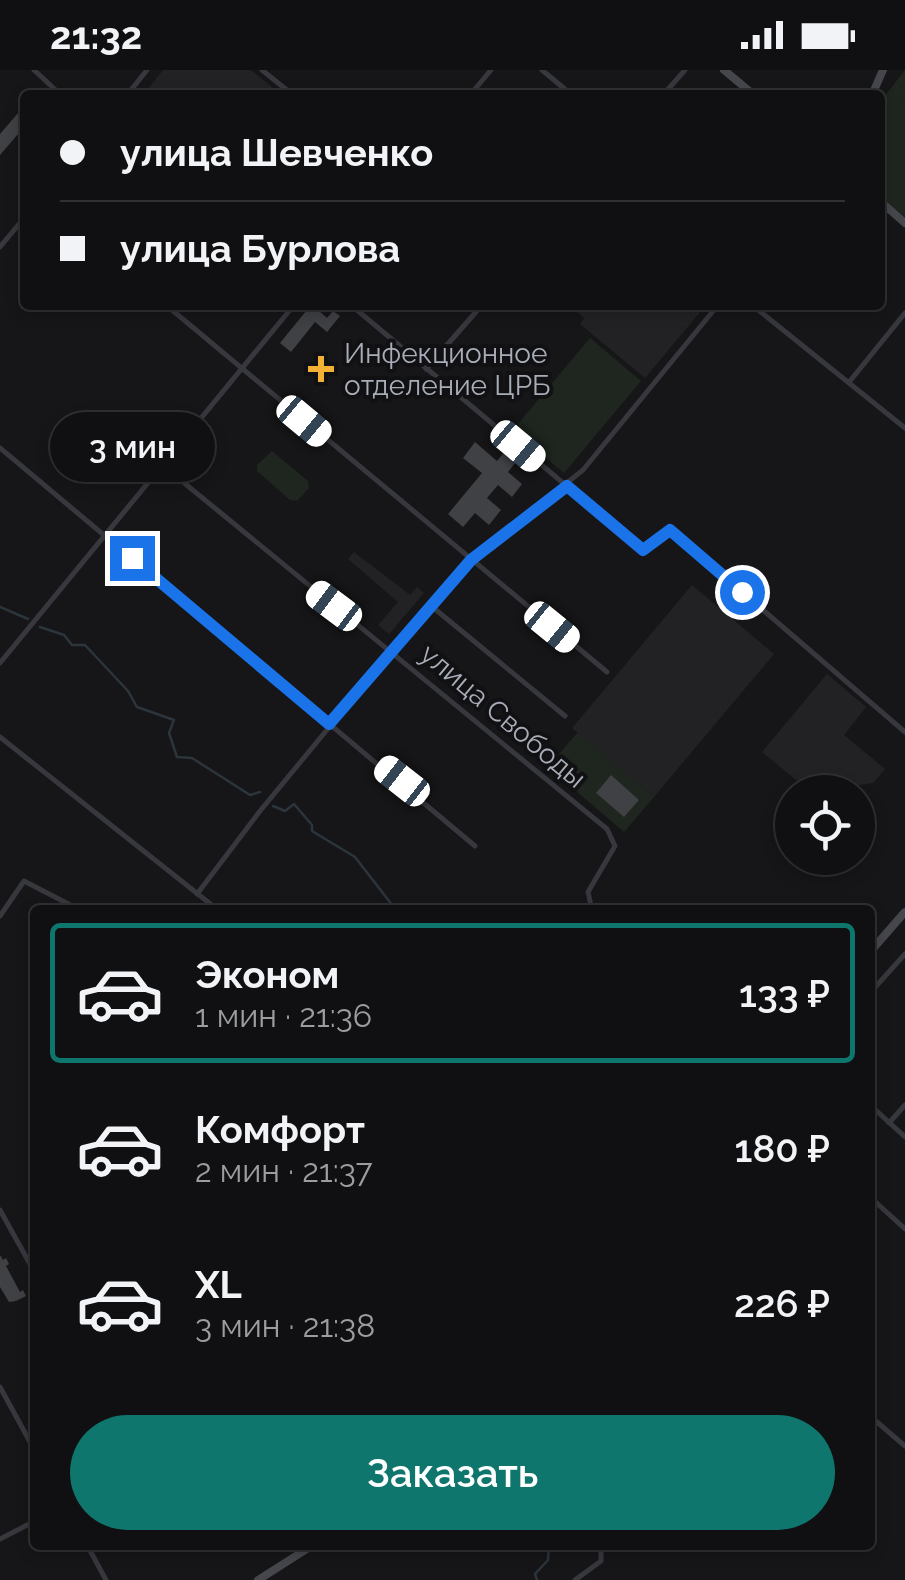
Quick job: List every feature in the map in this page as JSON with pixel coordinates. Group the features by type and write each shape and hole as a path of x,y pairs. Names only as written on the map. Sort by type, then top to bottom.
{"street":[{"path":"34,70 56,90"},
{"path":"131,90 148,70"},
{"path":"262,70 287,90"},
{"path":"474,90 491,70"},
{"path":"542,70 566,90"},
{"path":"668,90 684,70"},
{"path":"724,70 748,90"},
{"path":"885,205 905,223"},
{"path":"0,247 20,223"},
{"path":"172,310 606,672"},
{"path":"0,663 290,310"},
{"path":"357,310 643,550 670,530 905,732"},
{"path":"426,369 478,310"},
{"path":"198,894 329,724 430,605 471,560 567,486 714,310"},
{"path":"758,310 905,428"},
{"path":"850,382 905,313"},
{"path":"0,448 475,846"},
{"name":"улица Свободы","path":"162,464 607,829 615,846 588,892 591,905"},
{"path":"430,605 565,716"},
{"path":"0,738 212,905"},
{"path":"0,916 24,882 70,905"},
{"path":"875,946 905,912"},
{"path":"875,987 905,954"},
{"path":"889,1123 905,1105"},
{"path":"875,1110 905,1137"},
{"path":"875,1201 905,1229"},
{"path":"0,1210 30,1265"},
{"path":"0,1387 30,1441"},
{"path":"875,1420 905,1446"},
{"path":"0,1539 30,1524"},
{"path":"90,1550 106,1580"},
{"path":"258,1580 305,1550"},
{"path":"576,1580 601,1560 601,1550"}],"shaded area":[{"path":"163,70 251,70 276,90 147,90"},
{"path":"905,70 905,217 885,200 885,96"},
{"path":"575,310 702,310 645,378 580,324 584,318"},
{"path":"590,338 641,381 564,473 513,430"},
{"path":"272,451 308,481 309,488 297,501 290,500 257,471 257,465"},
{"path":"354,552 410,595 417,587 424,593 389,634 378,625 398,602 348,559"},
{"path":"692,585 774,654 654,797 572,728"},
{"path":"827,674 866,707 844,735 885,769 875,781 875,775 790,775 762,752"},
{"path":"578,732 654,797 624,832 548,767"}],"building":[{"path":"20,111 20,132 0,155 0,134"},
{"path":"307,310 320,310 327,318 333,311 340,316 327,332 315,322 291,352 280,343"},
{"path":"111,436 133,453 115,476 93,458"},
{"path":"475,442 497,461 507,449 519,458 508,472 522,484 512,497 498,485 487,498 501,510 489,525 475,513 463,527 448,514 482,473 463,458"},
{"path":"611,775 639,800 624,817 596,793"},
{"path":"0,1255 3,1260 6,1258 6,1266 26,1296 16,1301 9,1302 0,1287"}],"waterway":[{"path":"0,607 28,619"},
{"path":"40,627 64,635 72,645 85,645 128,691 137,707 174,720 169,733 177,757 192,758 250,795 260,792"},
{"path":"273,806 285,811 294,804 312,825 312,831 355,857 392,905"},
{"path":"537,1580 535,1574 548,1560 549,1550"}],"place":[{"name":"Инфекционное отделение ЦРБ","path":"321,369"}],"route":[{"path":"132,558 329,724 471,560 567,486 643,550 670,530 742,592"}]}
